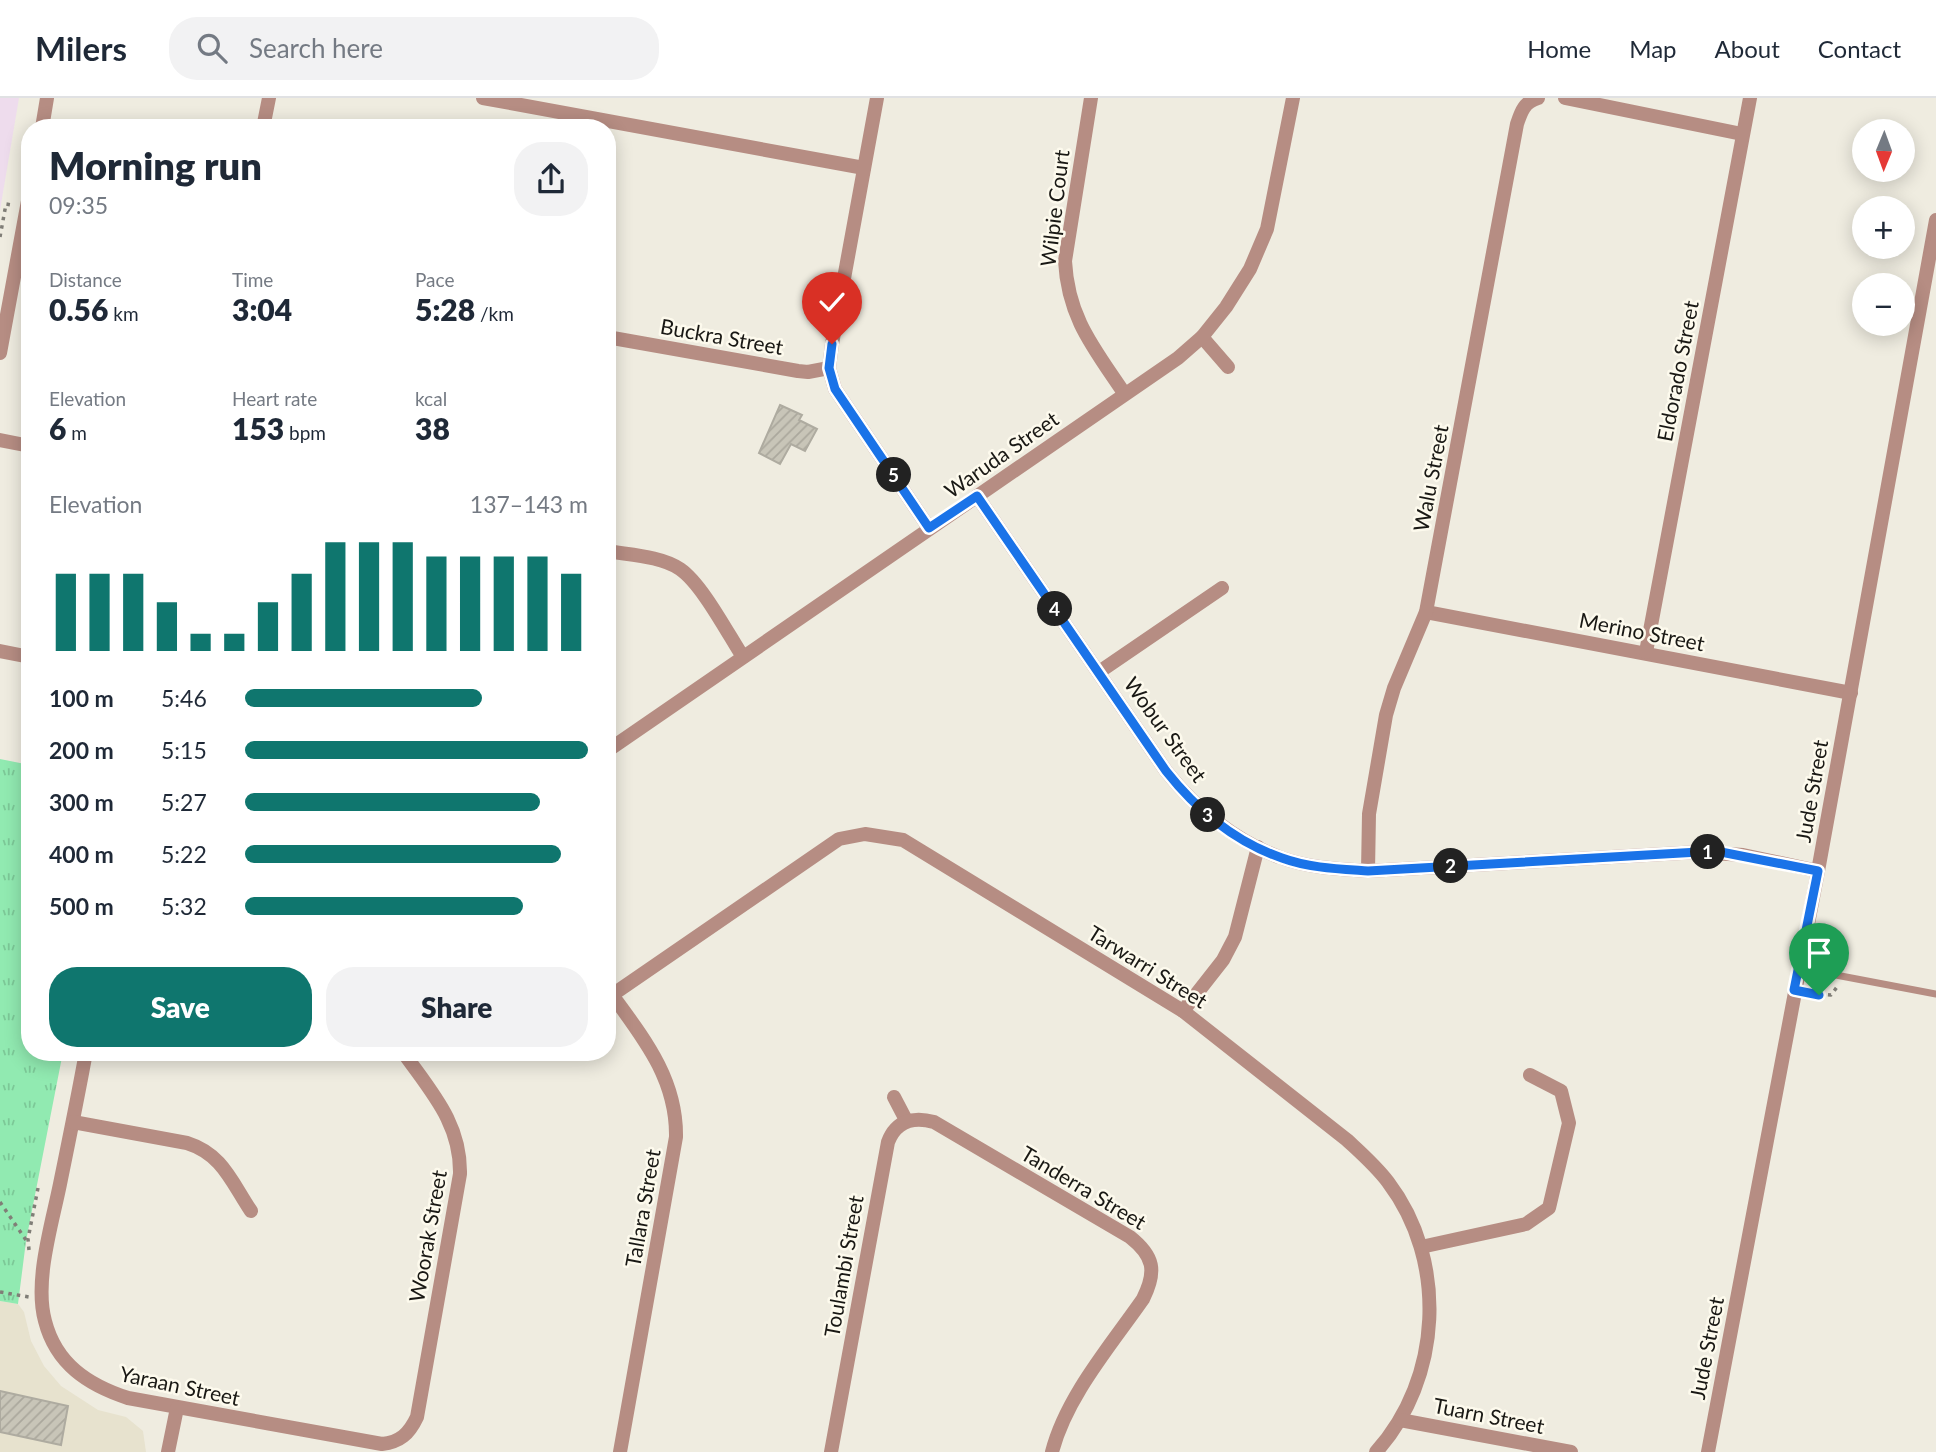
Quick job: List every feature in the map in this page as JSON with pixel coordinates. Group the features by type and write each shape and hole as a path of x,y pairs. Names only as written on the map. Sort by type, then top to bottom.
{"street":[{"path":"44,119 47,98"},
{"path":"264,119 268,98"},
{"path":"483,98 597,119"},
{"path":"877,98 829,368 835,389 929,528"},
{"name":"Wilpie Court","path":"1091,98 1065,261 1066,284 1081,328 1124,393"},
{"name":"Waruda Street","path":"616,745 1178,358 1202,337 1250,269 1267,229 1293,98"},
{"name":"Walu Street","path":"1368,871 1369,814 1385,715 1426,612 1517,124 1521,109 1538,98"},
{"path":"1565,98 1742,134"},
{"name":"Eldorado Street","path":"1646,652 1750,98"},
{"path":"616,122 864,168"},
{"name":"Jude Street","path":"1708,1452 1798,968 1930,295 1936,220"},
{"path":"0,354 21,239"},
{"path":"1202,337 1228,367"},
{"name":"Buckra Street","path":"616,339 798,372 829,368"},
{"path":"0,440 21,444"},
{"name":"Wobur Street","path":"977,496 1185,795 1217,823 1282,859 1368,871 1699,852 1732,854 1818,871"},
{"path":"616,553 662,561 680,569 695,584 743,657"},
{"path":"1099,672 1222,588"},
{"name":"Merino Street","path":"1426,612 1851,693"},
{"path":"0,652 21,656"},
{"name":"Tarwarri Street","path":"616,987 839,839 865,834 903,840 1184,1011 1371,1162 1389,1183 1401,1203 1421,1247 1429,1294 1428,1342 1415,1387 1400,1420 1376,1452"},
{"path":"1184,1011 1223,961 1236,937 1258,847"},
{"name":"Tallara Street","path":"616,1000 667,1079 676,1123 676,1137 620,1452"},
{"name":"Yaraan Street","path":"84,1061 47,1254 42,1300 45,1322 54,1344 66,1362 88,1382 128,1398 372,1443 393,1443 402,1438"},
{"name":"Woorak Street","path":"402,1438 417,1417 460,1174 461,1153 449,1119 409,1061"},
{"path":"1421,1247 1526,1224 1549,1208 1569,1123 1561,1091 1530,1075"},
{"path":"894,1097 906,1120"},
{"name":"Tanderra Street","path":"906,1120 926,1119 934,1122 1130,1237 1141,1246 1149,1258 1152,1268 1150,1284 1143,1298 1071,1405 1060,1425 1052,1452"},
{"name":"Toulambi Street","path":"831,1452 888,1142 891,1133 906,1120"},
{"path":"73,1122 203,1148 216,1157 251,1210"},
{"path":"169,1452 177,1408"},
{"name":"Tuarn Street","path":"1400,1420 1571,1452"}],"lane":[{"path":"1798,968 1936,994"}],"path":[{"path":"0,237 6,204"},
{"path":"1794,990 1831,995 1844,976"},
{"path":"0,1202 29,1243 38,1188"},
{"path":"0,1292 28,1297"}],"shaded area":[{"path":"0,98 19,98 0,210"},
{"path":"0,1301 18,1304 24,1312 31,1341 44,1366 61,1386 98,1410 126,1417 143,1431 146,1452 0,1452"}],"green space":[{"path":"0,759 21,763 21,1061 61,1061 26,1241 18,1304 0,1301"}],"building":[{"path":"780,405 802,415 799,420 817,429 805,451 791,444 780,464 759,453"},
{"path":"0,1391 68,1406 61,1445 0,1432"}],"route":[{"path":"832,344 829,368 835,389 929,528 977,496 1166,771 1185,795 1217,823 1282,859 1339,869 1368,871 1721,852 1818,871 1794,990 1819,995"}]}
